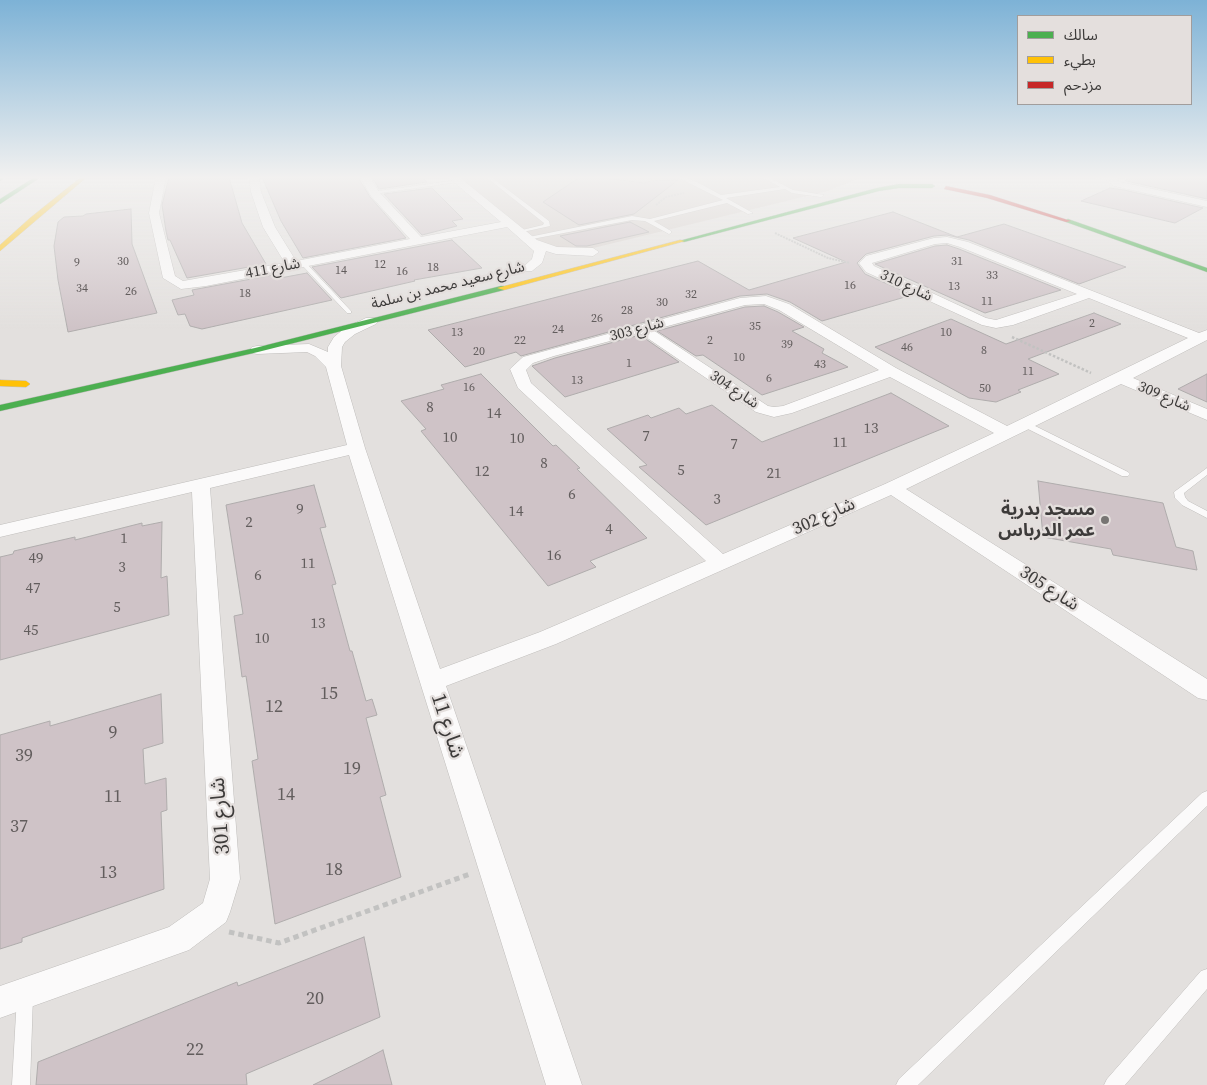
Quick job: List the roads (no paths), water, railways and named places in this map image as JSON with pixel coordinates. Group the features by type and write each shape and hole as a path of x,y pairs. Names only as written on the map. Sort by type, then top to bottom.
{"street":[{"path":"0,249 23,228"},
{"name":"شارع 411","path":"157,228 169,278 181,285 487,228"},
{"path":"269,228 298,264"},
{"path":"406,228 417,240"},
{"path":"513,228 540,251 538,260 523,269"},
{"name":"شارع سعيد محمد بن سلمة","path":"640,240 695,228"},
{"name":"شارع سعيد محمد بن سلمة","path":"0,408 255,350 371,321 716,228"},
{"path":"1086,228 1207,270"},
{"path":"1117,228 1207,259"},
{"path":"527,238 556,250 597,251"},
{"name":"شارع 310","path":"1089,294 1008,322 996,324 982,321 870,269 865,264 870,260 916,246 947,240 964,244 1089,294 1204,336"},
{"name":"شارع سعيد محمد بن سلمة","path":"523,269 597,251"},
{"name":"شارع 303","path":"720,563 524,385 518,369 528,360 542,355 746,301 766,300 784,307 891,371 1007,433"},
{"name":"شارع 11","path":"371,321 350,331 339,340 335,347 333,366 356,448 564,1085"},
{"name":"شارع 304","path":"643,328 762,409 774,412 786,410 891,371"},
{"name":"شارع 302","path":"432,681 548,638 892,488 1204,336"},
{"path":"255,350 309,348 320,353 333,366"},
{"name":"شارع 309","path":"1117,380 1207,415"},
{"path":"0,383 30,383 0,389"},
{"path":"0,531 356,448"},
{"name":"شارع 301","path":"0,1002 178,939 215,912 225,879 201,485"},
{"name":"شارع 305","path":"892,488 1204,685"}],"lane":[{"path":"527,238 543,228"},
{"path":"527,238 579,228"},
{"path":"661,228 669,232"},
{"path":"298,264 349,312"},
{"path":"1025,424 1125,474"},
{"path":"1207,471 1179,492 1180,498 1185,503 1207,515"},
{"path":"905,1085 1207,797"},
{"path":"1113,1085 1207,977"},
{"path":"21,1085 25,993"}],"place":[{"name":"مسجد بدرية عمر الدرباس","path":"1105,520"}]}
